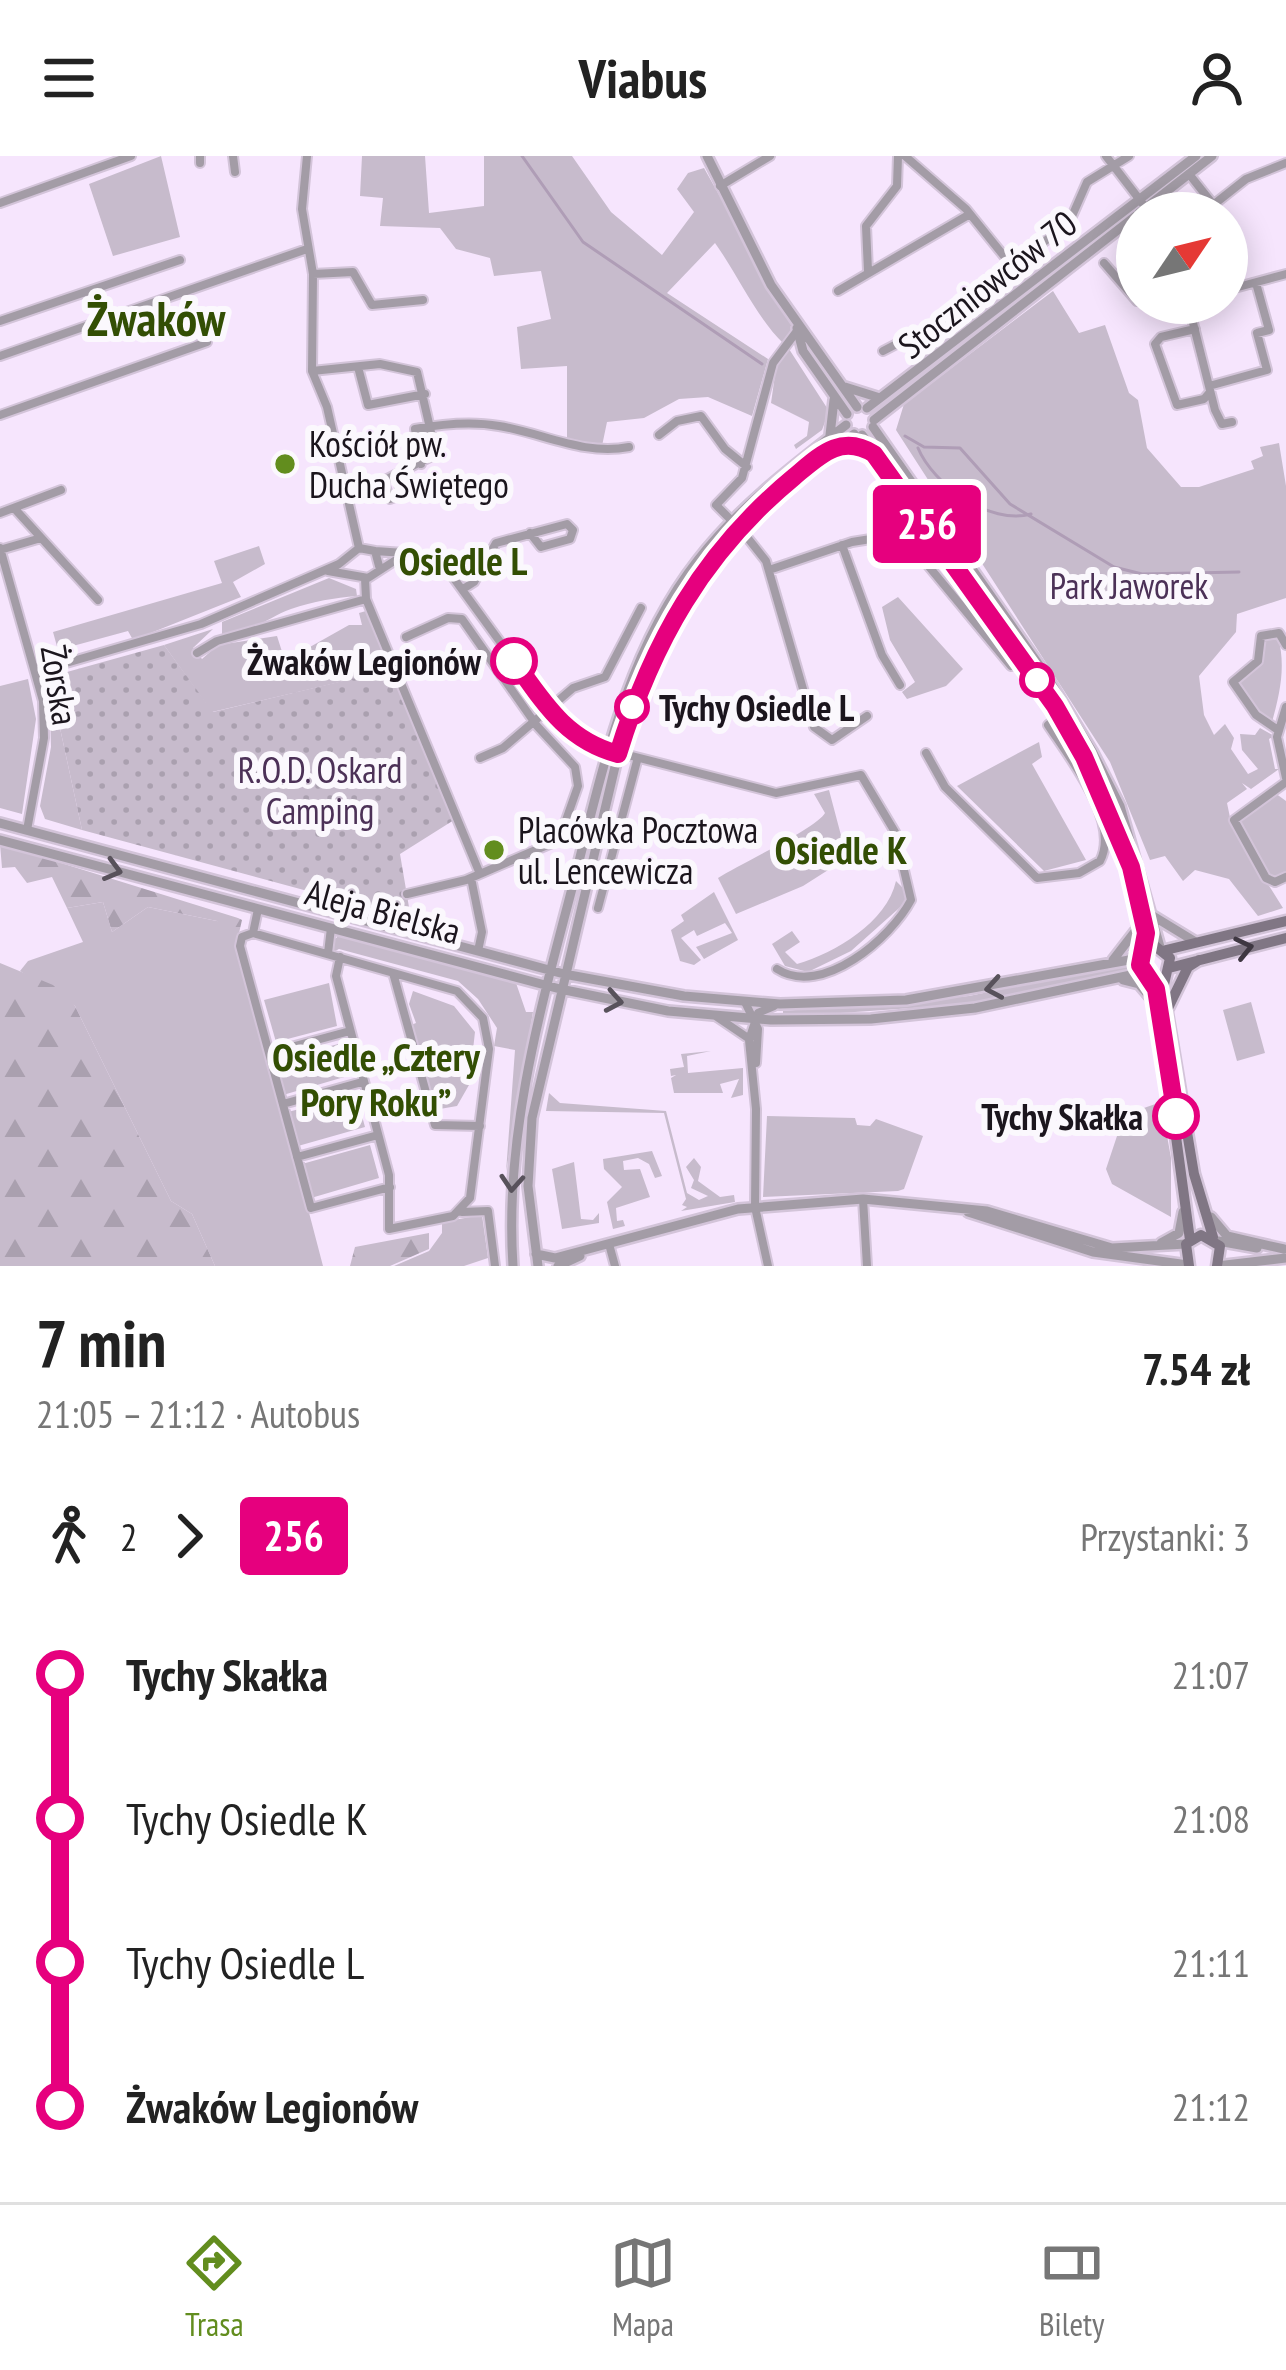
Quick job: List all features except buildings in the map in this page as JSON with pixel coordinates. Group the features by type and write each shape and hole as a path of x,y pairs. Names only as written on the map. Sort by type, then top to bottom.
{"main road":[{"path":"1188,1265 1189,1175 1164,1012 1144,950 1198,943 1286,921"},
{"path":"1148,974 1286,938"},
{"path":"1163,948 1168,970 1164,1012"},
{"path":"1164,1012 1188,967 1202,958"},
{"path":"1189,1175 1222,1251 1217,1266"},
{"path":"1188,1242 1215,1239"}],"street":[{"path":"0,202 131,156"},
{"path":"233,156 235,172"},
{"path":"307,156 302,209 313,274 312,371 327,407 361,547"},
{"path":"707,156 797,329 803,351 1065,713"},
{"path":"719,186 770,156"},
{"path":"902,156 970,214 1012,266"},
{"path":"868,271 866,226 896,190 902,156"},
{"path":"883,351 935,324 1073,219 1083,186 1109,159 1129,156"},
{"name":"Stoczniowców 70","path":"1161,192 1196,156"},
{"name":"Stoczniowców 70","path":"1167,192 1212,156"},
{"path":"1109,159 1127,192"},
{"path":"1227,192 1286,163"},
{"path":"1189,174 1204,192"},
{"path":"838,291 970,214"},
{"name":"Stoczniowców 70","path":"513,1266 515,1149 550,970 614,753 662,639 736,524 855,421 1116,232"},
{"path":"0,356 307,249"},
{"path":"0,321 180,260"},
{"path":"1105,262 1116,278"},
{"path":"313,274 353,272 373,305 423,300"},
{"path":"1248,285 1286,274"},
{"path":"1195,329 1160,337 1155,344 1177,405 1204,399 1209,389 1267,370 1257,333 1269,330 1256,283"},
{"path":"786,308 838,379 856,394 885,401 884,434 891,455"},
{"path":"1194,324 1221,423 1232,422"},
{"path":"797,329 773,362 747,466 716,506 736,524 769,570 814,728 832,740 867,716"},
{"path":"0,415 207,342"},
{"path":"312,371 358,367 417,372 436,454 395,475"},
{"path":"358,367 368,405 425,394"},
{"path":"838,379 855,421"},
{"path":"823,380 837,413 830,444 849,443 879,459"},
{"name":"Stoczniowców 70","path":"855,421 874,423 885,401"},
{"path":"658,435 677,421 701,416 724,449 747,466"},
{"path":"855,421 874,423 1065,713 1120,806 1144,908 1163,948"},
{"path":"421,464 415,429 431,427 492,424 608,451 628,447"},
{"path":"0,513 61,490"},
{"name":"Żorska","path":"14,508 98,600"},
{"path":"464,589 474,582 496,543 530,533 566,524 573,530 570,538 542,547 530,533"},
{"path":"769,570 842,545 902,534 1011,665"},
{"name":"Żorska","path":"27,830 44,738 35,672 0,549 41,538"},
{"path":"842,545 882,655 900,685"},
{"path":"361,547 434,559 464,589 549,710 572,734 637,761 781,793 861,775 895,832 911,889 909,903 890,927 838,967 803,977 777,968"},
{"path":"35,672 214,619 349,559 361,547"},
{"path":"374,551 379,566"},
{"path":"406,554 379,566 368,577 366,597 475,876 482,932 478,951"},
{"path":"934,569 951,558"},
{"path":"349,559 351,572"},
{"path":"322,570 368,577"},
{"path":"197,653 217,640 366,597"},
{"path":"480,758 503,748 573,688 605,677 641,608"},
{"path":"406,638 448,618 462,620 578,775 566,831 553,843 475,876 407,894"},
{"path":"214,619 217,640"},
{"path":"1278,730 1256,715 1233,682 1258,661 1261,636 1279,633 1286,645"},
{"path":"1286,707 1278,730 1286,780 1237,815 1237,830 1265,878 1275,883 1286,878"},
{"path":"926,753 945,787 1036,878 1042,881 1079,873 1100,861 1106,838 1080,776 1048,724 1065,713"},
{"name":"Stoczniowców 70","path":"537,1260 532,1231 532,1118 614,753"},
{"path":"598,908 637,761"},
{"name":"Aleja Bielska","path":"0,823 564,974 746,1002 958,994 1108,963 1144,950"},
{"name":"Aleja Bielska","path":"0,840 547,986 715,1016 771,1020 905,1016 1148,974"},
{"path":"212,897 210,888 216,881"},
{"path":"1144,908 1160,924 1198,943"},
{"path":"1144,908 1144,950"},
{"path":"1108,963 1137,928 1144,908"},
{"path":"253,933 257,909"},
{"path":"390,943 398,935 391,926"},
{"path":"328,953 332,928"},
{"path":"390,1187 311,1208 240,946 242,937 253,933 457,991 483,1018 490,1042 470,1198 462,1212"},
{"path":"410,948 407,937 418,934"},
{"path":"340,957 336,976 390,1187 389,1229 462,1212 488,1211 495,1266"},
{"path":"392,972 435,1125 480,1126"},
{"path":"1112,980 1139,985 1164,1012"},
{"path":"746,1002 755,1019 755,1207 767,1266"},
{"name":"Aleja Bielska","path":"755,1019 765,1008 780,1004"},
{"path":"715,1016 754,1038"},
{"path":"754,1038 771,1020"},
{"path":"269,1053 350,1031"},
{"path":"283,1104 363,1082"},
{"path":"297,1156 378,1135"},
{"path":"1150,1246 1179,1233 1189,1175"},
{"path":"1189,1175 1217,1229 1286,1254"},
{"path":"863,1199 867,1266"},
{"path":"537,1260 755,1207 863,1199 958,1207 1112,1248 1188,1242"},
{"path":"987,1215 1161,1266"},
{"path":"511,1232 520,1226 532,1231"},
{"path":"1215,1239 1286,1254"},
{"path":"609,1244 615,1266"},
{"path":"558,1266 596,1248"},
{"path":"1217,1266 1286,1254"},
{"path":"1242,1266 1286,1254"},
{"path":"1135,1260 1188,1265"}],"green space":[{"path":"161,156 180,237 113,256 89,184"},
{"path":"362,156 425,156 429,213 484,206 484,156 572,156 611,212 662,255 694,212 677,189 688,173 704,168 792,325 792,335 784,344 774,333 715,243 667,293 768,359 752,416 708,397 679,399 644,418 607,422 602,446 567,438 567,366 521,369 517,327 551,319 541,271 494,276 490,258 456,249 440,228 380,226 383,198 360,196"},
{"name":"Park Jaworek","path":"1053,291 1079,333 1105,325 1129,393 1138,400 1147,448 1181,487 1199,487 1254,469 1251,461 1263,456 1260,447 1279,443 1286,486 1286,598 1237,614 1236,632 1199,676 1204,715 1214,735 1225,724 1234,738 1231,749 1248,774 1258,769 1242,750 1240,734 1255,735 1260,728 1274,736 1269,739 1275,769 1279,769 1251,789 1242,783 1247,789 1227,803 1232,827 1283,908 1258,916 1229,879 1195,870 1183,881 1165,856 1150,860 1110,762 896,430 904,404"},
{"path":"789,349 829,411 822,430 796,449 794,445 807,436 809,422 771,403 777,361"},
{"path":"259,546 265,564 233,582 241,597 133,640 128,631 58,650 53,632 222,583 214,561"},
{"path":"329,578 356,589 357,596 299,606 249,630 222,635 222,622"},
{"path":"898,597 963,669 946,686 907,699 902,692 915,682 890,640 882,607"},
{"path":"366,611 391,670 212,712 164,645 213,629 193,648 202,659 218,645 277,636 285,661 349,625 362,625 359,613"},
{"path":"1278,637 1281,680 1272,722 1258,715 1236,683 1263,658 1261,642"},
{"name":"R.O.D. Oskard Camping","path":"164,645 213,712 393,669 454,820 400,854 411,919 82,830 49,677"},
{"path":"49,677 82,830 45,819 40,806 51,747"},
{"path":"28,679 36,719 22,814 0,808 0,686"},
{"path":"1039,742 1042,757 1032,764 1086,860 1044,871 957,786"},
{"path":"829,790 847,858 803,886 736,914 718,878 819,820 825,813 814,794"},
{"path":"1275,793 1286,801 1286,875 1278,880 1270,879 1238,822"},
{"path":"0,844 238,918 242,920 234,955 226,961 217,921 148,907 112,932 103,902 67,908 52,877 27,883 15,867 2,868"},
{"path":"896,881 906,891 906,902 851,951 808,972 785,966 772,944 792,931 800,942 785,952 797,964 827,952 871,922"},
{"path":"714,892 738,940 704,959 696,947 732,933 725,923 697,936 694,930 681,938 701,960 694,965 680,961 671,930 684,921 681,915"},
{"path":"103,902 112,932 148,907 217,921 238,941 323,1266 215,1266 192,1214 171,1201 75,1006 20,971 28,961 83,942 67,908"},
{"path":"340,935 516,983 526,1012 533,1012 506,1172 515,1050 494,1046 497,1028 478,999 458,981 339,949 333,952 332,941"},
{"path":"0,963 53,985 75,1006 171,1201 192,1214 215,1266 0,1266"},
{"path":"1127,963 1129,972 970,1004 783,1017 783,1011 969,996"},
{"path":"329,983 337,1026 276,1042 264,1000"},
{"path":"413,991 454,1006 475,1032 469,1085 457,1106 434,1110 411,1025 416,1023 409,1004"},
{"path":"1251,1002 1265,1053 1237,1061 1223,1010"},
{"path":"342,1043 351,1075 283,1095 274,1061"},
{"path":"711,1051 687,1056 688,1073 743,1068 743,1095 731,1098 739,1079 720,1084 723,1093 674,1093 671,1078 676,1075 671,1076 670,1069 684,1067 681,1054"},
{"path":"549,1093 560,1103 666,1111 687,1193 699,1200 708,1196 691,1188 694,1180 686,1167 694,1158 701,1167 698,1181 720,1197 734,1195 735,1202 681,1211 687,1207 682,1205 686,1199 664,1113 546,1111"},
{"path":"356,1094 365,1127 298,1146 288,1112"},
{"path":"1161,1102 1171,1158 1171,1217 1112,1184 1106,1169 1124,1115"},
{"path":"767,1116 855,1118 857,1125 870,1126 876,1119 923,1136 904,1189 763,1197"},
{"path":"370,1145 379,1178 311,1198 302,1164"},
{"path":"652,1151 662,1176 655,1178 649,1164 638,1158 623,1161 624,1170 640,1169 650,1197 616,1208 617,1221 623,1220 625,1226 613,1229 607,1202 622,1187 604,1169 603,1159"},
{"path":"574,1162 581,1219 593,1220 599,1213 599,1223 562,1229 552,1169"},
{"path":"482,1215 488,1258 464,1266 394,1266 429,1251 442,1233 442,1222"},
{"path":"429,1233 429,1249 390,1266 350,1266 355,1247"}],"waterway":[{"path":"522,156 583,242 762,364"},
{"path":"905,436 924,447 960,448 1010,504 1114,567 1142,574 1239,572"},
{"path":"918,448 936,475 965,499 998,514 1031,514"}],"bus line":[{"name":"256","path":"514,661 563,727 589,745 618,754 662,639 721,546 767,499 832,447 849,443 874,454 1055,706 1111,810 1131,867 1146,933 1140,965 1156,989 1176,1116"}],"place":[{"name":"Kościół pw. Ducha Świętego","path":"285,464"},
{"name":"Żwaków Legionów","path":"514,661"},
{"name":"Tychy Osiedle L","path":"632,707"},
{"name":"Placówka Pocztowa ul. Lencewicza","path":"494,850"},
{"name":"Tychy Skałka","path":"1176,1116"}],"district":[{"name":"Żwaków","path":"156,318"},
{"name":"Osiedle L","path":"463,560"},
{"name":"Osiedle K","path":"841,849"},
{"name":"Osiedle „Cztery Pory Roku”","path":"376,1078"}]}
